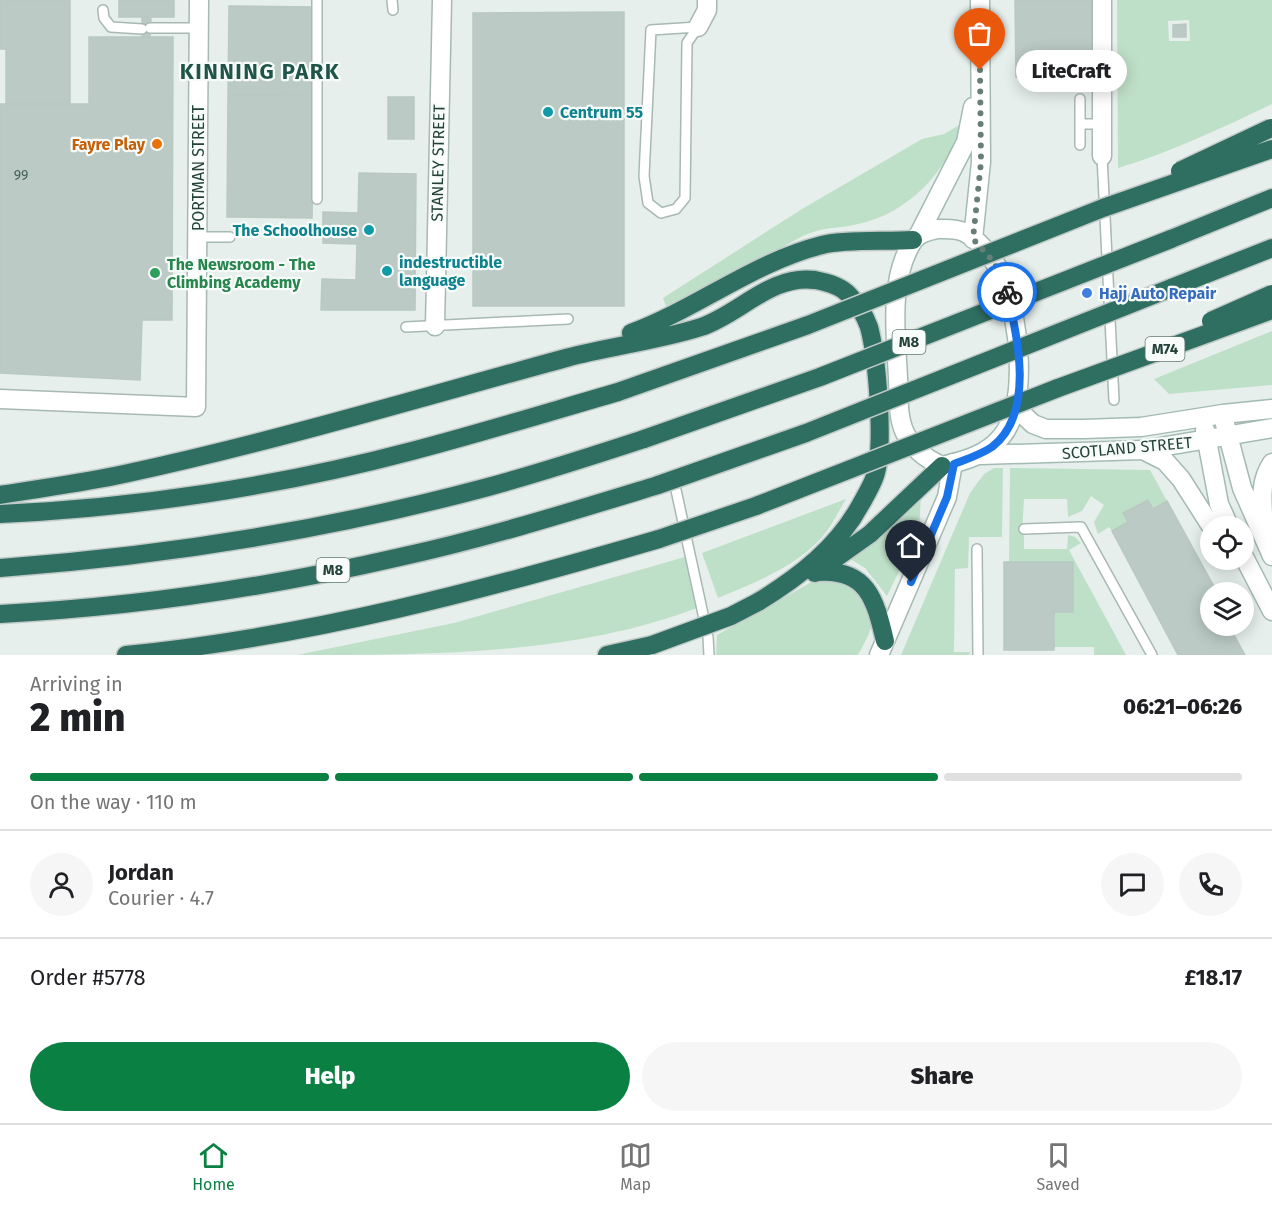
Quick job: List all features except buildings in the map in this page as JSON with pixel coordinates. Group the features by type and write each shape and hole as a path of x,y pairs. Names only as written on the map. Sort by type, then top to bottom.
{"highway":[{"path":"1103,208 1271,128"},
{"path":"0,514 204,494 411,452 618,392 808,325 1103,208 1272,149"},
{"name":"M8","path":"0,568 123,556 267,536 486,488 644,439 820,377 1272,198"},
{"path":"570,357 654,325 756,271 823,245 916,238"},
{"name":"M8","path":"0,614 136,602 351,567 494,533 658,485 806,433 1272,248"},
{"path":"0,495 123,474 455,389 570,357 700,327 724,316 766,290 801,279 825,283 848,293 866,318 877,374 880,445 875,474 854,517 806,570 758,602 731,616 652,645 608,655"},
{"path":"126,655 300,630 432,602 504,584 659,539 756,506 1058,388 1272,294"},
{"name":"M74","path":"1058,388 1272,310"},
{"path":"781,588 817,572 870,534 948,465"},
{"path":"817,572 846,573 860,582 878,610 882,648"}],"street":[{"name":"PORTMAN STREET","path":"0,399 196,407 200,0"},
{"name":"STANLEY STREET","path":"435,326 442,0"},
{"path":"699,27 707,10 707,0"},
{"path":"973,239 981,162 980,0"},
{"path":"1102,0 1102,156"},
{"path":"916,238 925,232 950,229 964,232 973,239 994,262 1004,280 1014,321 1019,388 1016,408 1003,436 980,455 948,465 926,459 914,446 900,420 895,320 901,273 916,238 966,142 980,70"},
{"name":"SCOTLAND STREET","path":"1016,408 1033,424 1046,429 1141,427 1272,409"},
{"path":"1223,414 1242,488 1269,549"},
{"path":"1203,419 1219,504 1224,516"},
{"name":"SCOTLAND STREET","path":"980,455 1143,450 1207,441 1272,428"},
{"path":"1143,450 1165,461 1204,516"},
{"path":"1269,549 1262,489 1265,475 1272,464"},
{"path":"882,648 947,497 948,465"},
{"path":"1248,570 1252,575"},
{"path":"1250,570 1272,611"}],"lane":[{"path":"316,199 317,0"},
{"path":"103,10 104,18 111,27 199,28"},
{"path":"699,27 687,43 685,198 676,209 662,213 648,203 644,176 651,30 699,27"},
{"path":"1080,99 1080,144"},
{"path":"1080,124 1102,124"},
{"path":"1102,156 1114,400"},
{"path":"197,237 230,237"},
{"path":"406,327 568,319"},
{"path":"676,490 708,637 709,655"},
{"path":"1024,529 1082,527 1152,655"},
{"path":"977,549 978,655"}],"green space":[{"path":"1117,0 1272,0 1272,104 1177,147 1118,168","holes":["1189,20 1190,41 1169,41 1168,21"]},
{"path":"961,124 955,142 936,174 909,201 893,211 858,224 813,232 734,275 666,306 663,298 802,209 922,139 944,134"},
{"path":"1272,331 1272,385 1169,394 1154,379"},
{"path":"994,468 1003,468 1002,537 969,537 968,568 955,569 954,652 970,652 969,655 901,655 970,493 984,474"},
{"path":"1010,468 1150,470 1167,501 1153,509 1148,500 1123,513 1128,522 1112,531 1109,527 1098,534 1094,522 1104,505 1091,496 1082,511 1068,517 1067,499 1024,499 1022,534 1024,549 1067,549 1068,535 1075,537 1081,543 1069,550 1126,655 1094,655 1094,647 1054,647 1009,563"},
{"path":"921,496 919,530 887,596 865,568 847,557"},
{"path":"846,499 827,531 804,554 777,571 718,598 702,553"},
{"path":"685,557 697,608 650,624 551,644 500,649 449,653 297,655 454,623"},
{"path":"817,579 848,581 869,608 872,623 858,655 716,655 717,635"}],"way so far":[{"path":"980,70 981,162 973,239 994,262 1004,280 1007,292"}],"place":[{"name":"LiteCraft","path":"980,70"},
{"name":"Centrum 55","path":"548,112"},
{"name":"Fayre Play","path":"157,144"},
{"name":"The Schoolhouse","path":"369,230"},
{"name":"indestructible language","path":"387,271"},
{"name":"The Newsroom - The Climbing Academy","path":"155,273"},
{"name":"Hajj Auto Repair","path":"1087,293"}],"district":[{"name":"KINNING PARK","path":"260,71"}],"route":[{"path":"911,582 947,497 954,464 980,455 993,446 1003,436 1016,408 1019,388 1014,321 1007,292"}]}
